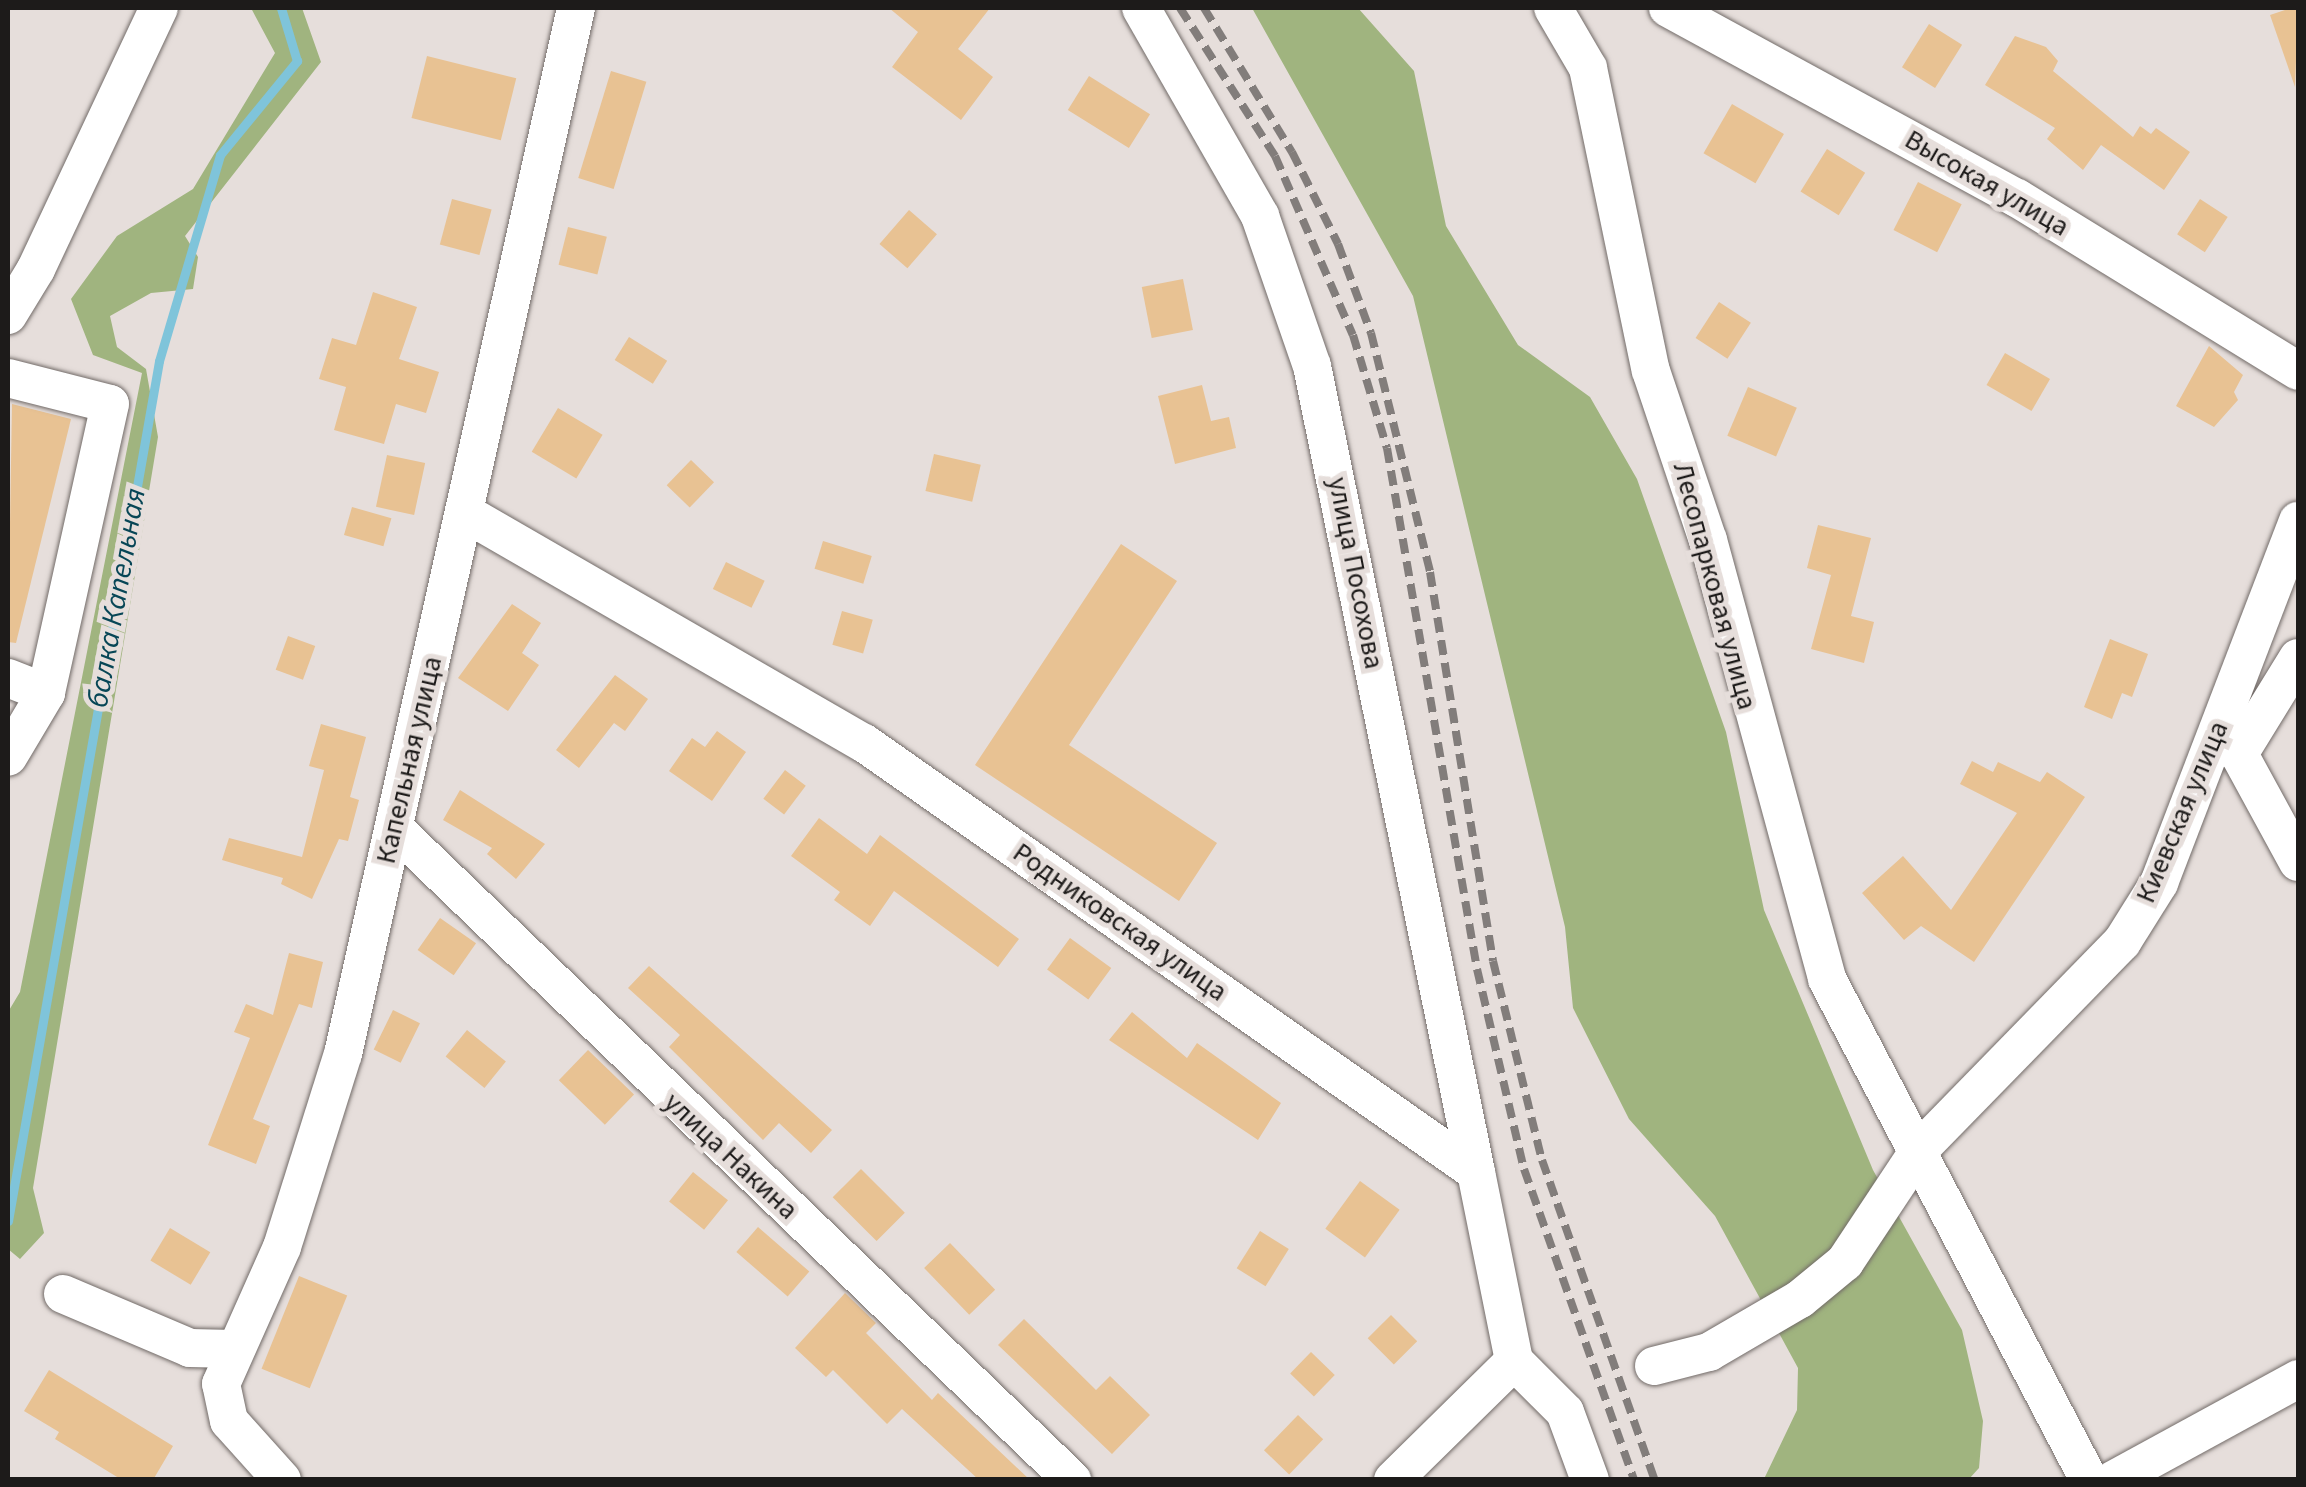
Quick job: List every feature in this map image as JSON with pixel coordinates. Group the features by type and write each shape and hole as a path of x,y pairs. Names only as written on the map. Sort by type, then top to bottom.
{"street":[{"path":"8,315 36,269 159,8"},
{"name":"Капельная улица","path":"282,1480 229,1421 221,1384 282,1247 343,1054 576,8"},
{"name":"улица Посохова","path":"1140,8 1260,216 1312,366 1476,1172"},
{"name":"Лесопарковая улица","path":"1554,8 1588,68 1651,371 1708,540 1745,696 1827,979 2089,1480"},
{"name":"Высокая улица","path":"1668,8 2017,198 2298,371"},
{"path":"8,378 110,404 46,693 8,758"},
{"name":"Родниковская улица","path":"465,513 864,743 1476,1172"},
{"name":"Киевская улица","path":"1654,1366 1709,1352 1800,1299 1845,1262 1919,1150 2122,942 2159,883 2298,521"},
{"path":"2298,658 2238,754 2298,862"},
{"path":"8,678 46,693"},
{"name":"улица Накина","path":"394,828 1072,1480"},
{"path":"1476,1172 1514,1361 1565,1412 1590,1480"},
{"path":"63,1294 190,1348 234,1350"},
{"path":"1393,1480 1514,1361"},
{"path":"2113,1480 2298,1379"}],"green space":[{"path":"251,8 302,8 321,62 185,236 198,257 193,289 151,293 110,316 117,347 146,369 158,437 33,1188 44,1233 20,1259 8,1249 8,1012 20,992 142,373 93,355 71,299 117,236 193,189 275,53"},
{"path":"1252,8 1358,8 1414,71 1446,226 1518,345 1590,397 1637,479 1726,732 1764,910 1873,1170 1962,1330 1983,1421 1979,1468 1969,1479 1764,1479 1797,1410 1798,1368 1715,1216 1629,1119 1573,1008 1565,927 1413,296"}],"building":[{"path":"889,8 990,8 958,49 993,77 961,120 892,67 918,32"},
{"path":"2298,8 2295,87 2270,15"},
{"path":"1929,24 1962,45 1935,88 1902,67"},
{"path":"2015,36 2046,47 2058,61 2053,71 2133,137 2140,126 2151,134 2156,128 2190,152 2164,190 2101,145 2083,170 2047,139 2055,128 1985,85"},
{"path":"427,56 516,78 501,140 412,118"},
{"path":"611,71 646,82 614,189 578,178"},
{"path":"1089,76 1150,114 1129,148 1068,110"},
{"path":"1732,104 1784,134 1755,183 1704,153"},
{"path":"1827,149 1865,173 1839,215 1801,191"},
{"path":"1918,182 1962,204 1937,252 1893,230"},
{"path":"452,199 492,210 479,255 440,244"},
{"path":"2200,199 2228,217 2205,252 2177,234"},
{"path":"909,210 937,234 907,268 879,244"},
{"path":"568,227 607,237 597,275 559,265"},
{"path":"1183,279 1193,330 1152,338 1142,287"},
{"path":"373,292 417,307 399,359 439,372 426,413 396,404 384,444 334,430 346,387 319,379 332,338 356,345"},
{"path":"1719,302 1751,323 1727,359 1696,338"},
{"path":"629,337 667,361 653,384 615,360"},
{"path":"2209,346 2243,375 2234,392 2238,400 2214,427 2176,406"},
{"path":"2005,353 2050,379 2032,411 1986,385"},
{"path":"1202,385 1211,421 1229,417 1236,448 1175,464 1158,396"},
{"path":"1748,387 1797,408 1776,456 1727,436"},
{"path":"12,404 71,419 16,643 8,642"},
{"path":"558,408 603,435 576,478 532,452"},
{"path":"934,454 981,465 972,502 925,491"},
{"path":"387,455 425,463 414,515 376,507"},
{"path":"691,460 714,482 690,507 667,485"},
{"path":"352,507 391,518 383,546 344,535"},
{"path":"1818,525 1871,538 1851,616 1874,622 1864,663 1811,649 1831,575 1807,568"},
{"path":"823,541 872,556 863,584 815,569"},
{"path":"1121,544 1177,581 1069,745 1217,843 1179,901 975,765"},
{"path":"726,562 765,581 751,608 713,589"},
{"path":"512,604 541,623 522,653 539,665 508,711 458,678"},
{"path":"842,611 873,620 863,653 832,645"},
{"path":"288,636 315,646 303,680 276,670"},
{"path":"2110,639 2148,654 2132,697 2122,693 2112,719 2084,707"},
{"path":"615,675 648,699 625,731 614,723 579,768 556,750"},
{"path":"321,724 366,737 350,797 359,800 348,841 339,839 312,899 281,884 283,878 222,860 229,838 302,857 324,770 309,766"},
{"path":"717,731 746,752 712,801 669,771 692,738 705,747"},
{"path":"1972,761 1993,772 1998,762 2040,782 2047,772 2085,797 1974,962 1921,926 1904,940 1862,893 1903,856 1951,910 2017,813 1960,784"},
{"path":"785,770 806,786 784,814 763,799"},
{"path":"460,790 545,844 516,879 487,854 492,848 443,820"},
{"path":"819,818 867,854 880,835 1019,939 998,967 894,891 870,926 834,900 840,892 791,856"},
{"path":"440,918 476,943 454,975 418,950"},
{"path":"1070,938 1111,968 1088,1000 1047,970"},
{"path":"289,953 323,962 312,1008 299,1004 253,1119 270,1126 256,1164 208,1145 250,1038 234,1032 246,1004 273,1015"},
{"path":"649,966 832,1130 811,1153 779,1123 763,1140 669,1047 680,1035 628,988"},
{"path":"393,1010 420,1023 401,1063 374,1050"},
{"path":"1132,1012 1187,1058 1197,1043 1281,1103 1258,1140 1109,1040"},
{"path":"467,1030 506,1061 484,1088 446,1056"},
{"path":"588,1050 634,1094 605,1125 559,1080"},
{"path":"861,1169 905,1213 877,1241 833,1197"},
{"path":"693,1172 728,1200 704,1230 669,1202"},
{"path":"1360,1181 1400,1210 1365,1258 1325,1229"},
{"path":"758,1227 809,1272 788,1297 736,1252"},
{"path":"170,1228 210,1252 191,1285 150,1261"},
{"path":"1260,1231 1289,1249 1266,1286 1237,1268"},
{"path":"950,1243 995,1290 969,1315 924,1268"},
{"path":"299,1276 347,1295 310,1388 262,1369"},
{"path":"845,1293 876,1323 866,1333 932,1400 938,1393 1030,1480 979,1480 902,1409 887,1424 833,1370 826,1377 795,1348"},
{"path":"1391,1315 1417,1341 1394,1364 1368,1338"},
{"path":"1024,1319 1096,1390 1110,1376 1150,1415 1112,1454 998,1345"},
{"path":"1311,1352 1335,1375 1314,1397 1290,1374"},
{"path":"49,1370 173,1446 153,1480 122,1480 55,1439 59,1432 24,1411"},
{"path":"1298,1415 1323,1439 1289,1475 1264,1450"}],"waterway":[{"name":"балка Капельная","path":"8,1221 159,361 220,155 297,61 281,8"}],"railway":[{"path":"1180,8 1275,156 1353,335 1387,448 1477,969 1524,1169 1634,1480"},
{"path":"1204,8 1292,152 1338,244 1371,333 1430,572 1493,961 1542,1160 1655,1480"}]}
